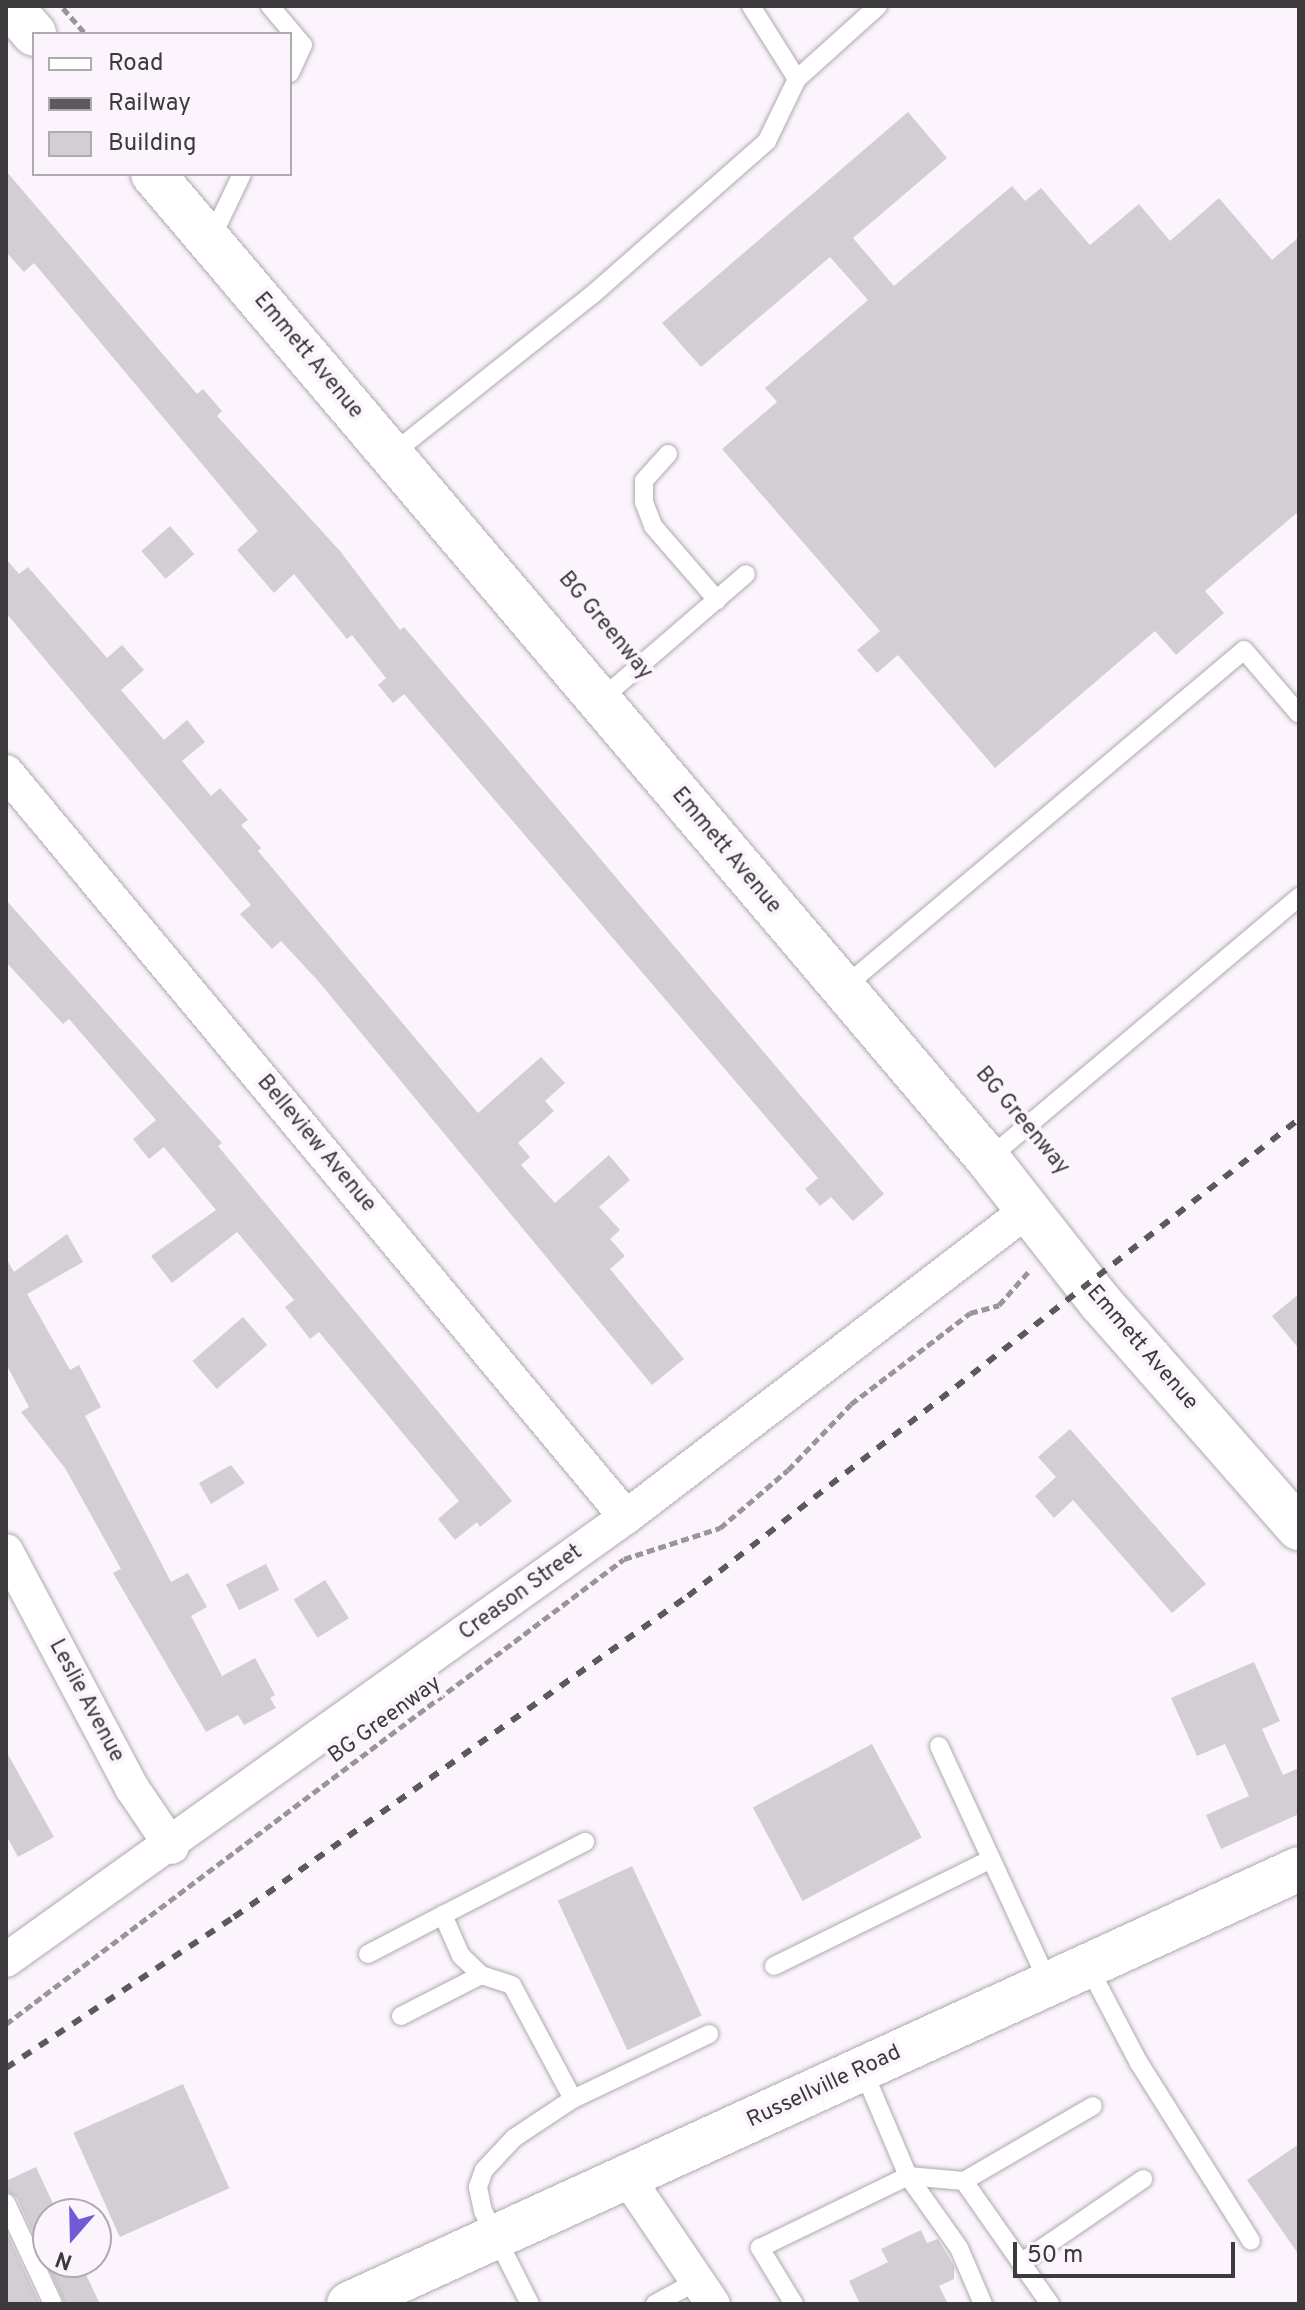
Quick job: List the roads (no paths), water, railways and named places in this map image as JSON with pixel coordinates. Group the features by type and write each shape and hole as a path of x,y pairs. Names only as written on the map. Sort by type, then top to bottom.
{"street":[{"path":"10,6 32,32"},
{"name":"Emmett Avenue","path":"155,176 988,1159 1035,1223 1299,1528"},
{"name":"Belleview Avenue","path":"6,772 626,1517"},
{"name":"Creason Street","path":"6,1960 172,1847 1035,1223"},
{"name":"Leslie Avenue","path":"6,1551 132,1788 172,1847"},
{"name":"Russellville Road","path":"349,2304 1298,1873"},
{"path":"627,2177 705,2292"}],"lane":[{"path":"270,6 303,45 292,69"},
{"path":"751,6 797,79"},
{"path":"392,454 592,295 767,141 797,79 878,6"},
{"path":"210,241 241,176"},
{"path":"668,454 644,481 644,502 653,526 717,600"},
{"path":"599,701 746,574"},
{"path":"842,989 1244,650 1299,714"},
{"path":"988,1159 1299,897"},
{"path":"939,1746 1049,1984"},
{"path":"368,1954 585,1842"},
{"path":"774,1966 991,1859"},
{"path":"443,1915 461,1956 481,1975 512,1985 573,2099"},
{"path":"1088,1966 1139,2063 1251,2241"},
{"path":"401,2016 481,1975"},
{"path":"530,2304 500,2235 483,2211 478,2187 484,2170 514,2138 573,2099 709,2034"},
{"path":"863,2070 908,2176 959,2248 979,2302"},
{"path":"794,2304 760,2248 908,2176 964,2181 1093,2106"},
{"path":"1022,2262 1143,2179"},
{"path":"964,2181 1050,2304"},
{"path":"6,2203 53,2304"},
{"path":"655,2304 705,2292"}],"railway":[{"path":"6,2068 234,1917 688,1596 1299,1119"}]}
